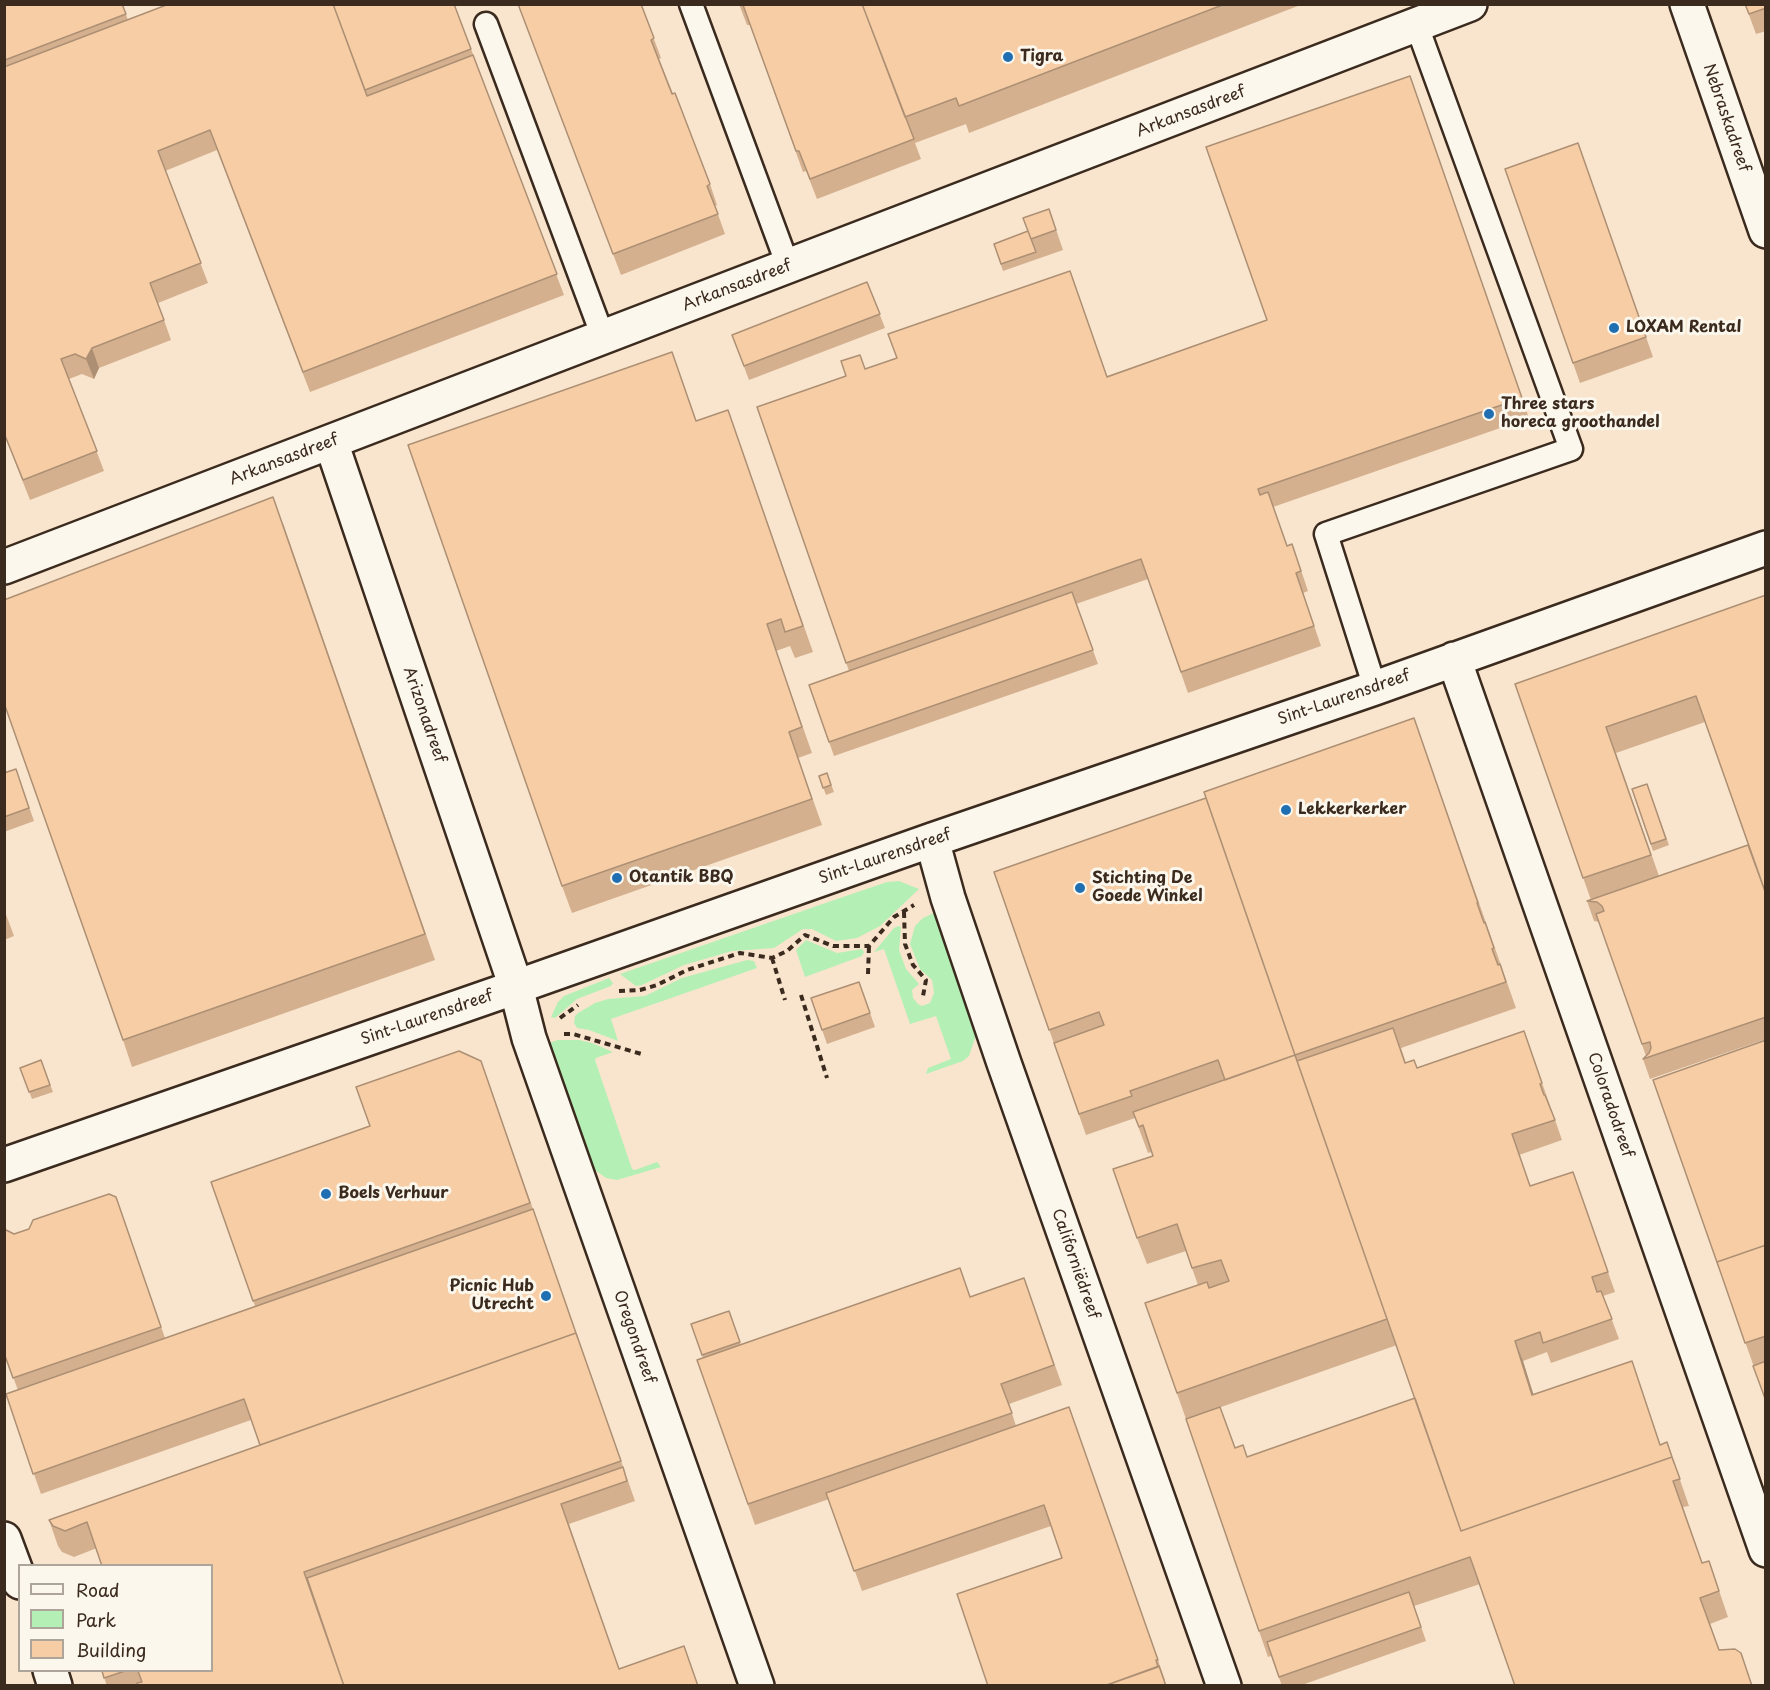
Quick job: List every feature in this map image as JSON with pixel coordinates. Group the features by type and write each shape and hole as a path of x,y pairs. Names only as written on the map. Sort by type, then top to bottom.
{"street":[{"name":"Arkansasdreef","path":"4,567 1470,4"},
{"name":"Nebraskadreef","path":"1687,4 1766,231"},
{"name":"Arizonadreef","path":"331,441 516,987"},
{"name":"Sint-Laurensdreef","path":"4,1165 932,840 1375,688 1766,548"},
{"name":"Coloradodreef","path":"1454,659 1766,1550"},
{"name":"Californiëdreef","path":"932,840 948,898 1004,1063 1224,1686"},
{"name":"Oregondreef","path":"516,987 536,1034 757,1686"},
{"path":"4,1539 18,1577"},
{"path":"50,1672 56,1686"}],"lane":[{"path":"691,4 788,266"},
{"path":"486,24 603,337"},
{"path":"1375,688 1326,534 1571,449 1417,26"}],"path":[{"path":"867,974 869,946 894,917 922,900 948,898"},
{"path":"903,912 905,944 913,965 926,980 923,996"},
{"path":"616,992 657,986 687,970 740,953 772,958 787,951 805,935 834,946 869,946"},
{"path":"772,958 785,1000"},
{"path":"801,994 827,1077"},
{"path":"536,1034 588,1000"},
{"path":"536,1034 573,1034 645,1055"}],"shaded area":[{"path":"5,5 1765,5 1765,1685 5,1686"}],"green space":[{"path":"899,881 919,889 880,926 857,938 836,941 812,929 803,929 774,948 732,951 684,965 642,985 636,986 620,974 887,882"},
{"path":"936,912 975,1023 975,1038 969,1056 963,1061 926,1074 928,1068 951,1059 936,1016 910,1024 884,949 874,952 894,928 901,927 899,950 906,969 919,984 912,990 913,998 922,1006 930,1003 934,993 932,980 920,969 910,944 915,926 923,918"},
{"path":"806,940 837,953 862,949 864,952 862,956 805,977 796,950"},
{"path":"747,960 754,961 757,968 611,1019 618,1041 577,1028 574,1023 578,1013 595,1003 608,999 645,996 682,978"},
{"path":"609,978 613,983 611,986 577,999 555,1018 551,1017 558,1002 564,996"},
{"path":"558,1040 579,1040 613,1052 595,1060 632,1169 657,1162 661,1167 617,1180 606,1178 595,1170 590,1163 549,1043"}],"building":[{"path":"4,4 122,4 126,14 5,60"},
{"path":"169,4 333,4 367,96 473,55 557,274 303,372 210,130 158,151 201,263 150,283 164,320 92,348 86,359 75,354 61,359 97,451 23,480 4,433 4,67"},
{"path":"333,4 454,4 471,49 365,90"},
{"path":"518,4 641,4 654,38 651,40 672,94 675,93 710,184 707,186 718,214 613,254"},
{"path":"739,4 862,4 914,139 810,179 799,151 796,151 743,5"},
{"path":"862,4 1225,4 959,106 956,98 905,117"},
{"path":"1745,4 1766,4 1766,8 1749,14"},
{"path":"1410,76 1522,398 1258,489 1260,495 1268,492 1287,546 1292,544 1301,571 1296,573 1314,626 1181,672 1141,559 846,663 757,407 846,376 841,361 860,355 865,369 897,358 888,334 1070,271 1107,377 1267,320 1206,147"},
{"path":"1578,143 1646,337 1573,363 1505,169"},
{"path":"1049,209 1056,230 1031,239 1023,218"},
{"path":"1028,231 1036,252 1001,264 994,244"},
{"path":"867,282 880,314 744,366 732,335"},
{"path":"672,352 696,421 728,410 803,626 785,632 781,619 767,624 802,727 789,732 812,799 562,886 408,445"},
{"path":"273,497 425,934 123,1040 4,703 4,600"},
{"path":"1072,592 1093,650 829,742 809,685"},
{"path":"1766,595 1766,894 1696,696 1606,727 1651,855 1583,878 1515,684"},
{"path":"1414,718 1494,948 1492,949 1506,982 1295,1055 1204,792"},
{"path":"16,769 29,808 4,817 4,773"},
{"path":"827,773 831,785 823,788 819,776"},
{"path":"1647,784 1666,839 1651,844 1632,789"},
{"path":"1206,798 1295,1055 1225,1080 1218,1060 1130,1091 1132,1096 1079,1114 1054,1043 1104,1025 1099,1012 1049,1030 994,872"},
{"path":"1748,845 1766,894 1766,1017 1643,1059 1649,1053 1650,1042 1642,1044 1596,914 1604,911 1597,902 1587,901"},
{"path":"859,982 870,1013 822,1030 811,998"},
{"path":"1393,1028 1405,1063 1414,1060 1417,1068 1524,1031 1542,1083 1540,1084 1555,1120 1512,1134 1530,1186 1573,1172 1608,1272 1592,1277 1597,1292 1601,1291 1612,1319 1543,1343 1540,1332 1515,1341 1532,1395 1632,1361 1660,1445 1667,1442 1672,1457 1461,1531 1297,1061"},
{"path":"1766,1040 1766,1245 1717,1262 1719,1268 1653,1080"},
{"path":"459,1051 481,1061 530,1203 253,1301 211,1182 370,1126 356,1087"},
{"path":"1295,1055 1387,1319 1177,1393 1145,1303 1207,1282 1209,1288 1229,1281 1221,1260 1192,1268 1177,1224 1137,1238 1113,1169 1153,1156 1143,1125 1139,1127 1133,1112"},
{"path":"41,1060 50,1085 29,1092 20,1068"},
{"path":"109,1194 116,1197 161,1327 13,1378 4,1353 4,1229 14,1234 29,1229 33,1220"},
{"path":"533,1209 576,1333 260,1445 244,1399 33,1474 6,1394"},
{"path":"1766,1245 1766,1336 1745,1343 1717,1262"},
{"path":"960,1268 970,1297 1024,1278 1054,1365 1001,1384 1012,1413 748,1504 697,1360"},
{"path":"729,1311 740,1342 702,1355 691,1324"},
{"path":"576,1333 621,1461 304,1572 344,1686 138,1686 137,1683 142,1682 138,1672 213,1672 213,1564 101,1564 87,1522 65,1531 53,1526 49,1520"},
{"path":"1766,1361 1766,1401 1753,1366"},
{"path":"1415,1398 1461,1531 1672,1457 1680,1479 1673,1481 1702,1563 1709,1561 1719,1591 1700,1598 1719,1650 1735,1649 1741,1653 1752,1686 1515,1686 1470,1557 1259,1631 1186,1419 1220,1407 1235,1448 1243,1445 1247,1457"},
{"path":"1069,1407 1158,1660 1156,1660 1158,1667 1104,1686 988,1686 957,1594 1062,1558 1044,1505 854,1571 826,1493"},
{"path":"623,1467 627,1481 561,1504 619,1669 684,1646 698,1686 344,1686 307,1578"},
{"path":"1409,1592 1421,1627 1279,1677 1267,1642"},
{"path":"1159,1666 1166,1686 1104,1686"},
{"path":"102,1672 122,1672 104,1678"}],"place":[{"name":"Tigra","path":"1008,57"},
{"name":"LOXAM Rental","path":"1614,328"},
{"name":"Three stars horeca groothandel","path":"1489,414"},
{"name":"Lekkerkerker","path":"1286,810"},
{"name":"Otantik BBQ","path":"617,878"},
{"name":"Stichting De Goede Winkel","path":"1080,888"},
{"name":"Boels Verhuur","path":"326,1194"},
{"name":"Picnic Hub Utrecht","path":"546,1296"}]}
